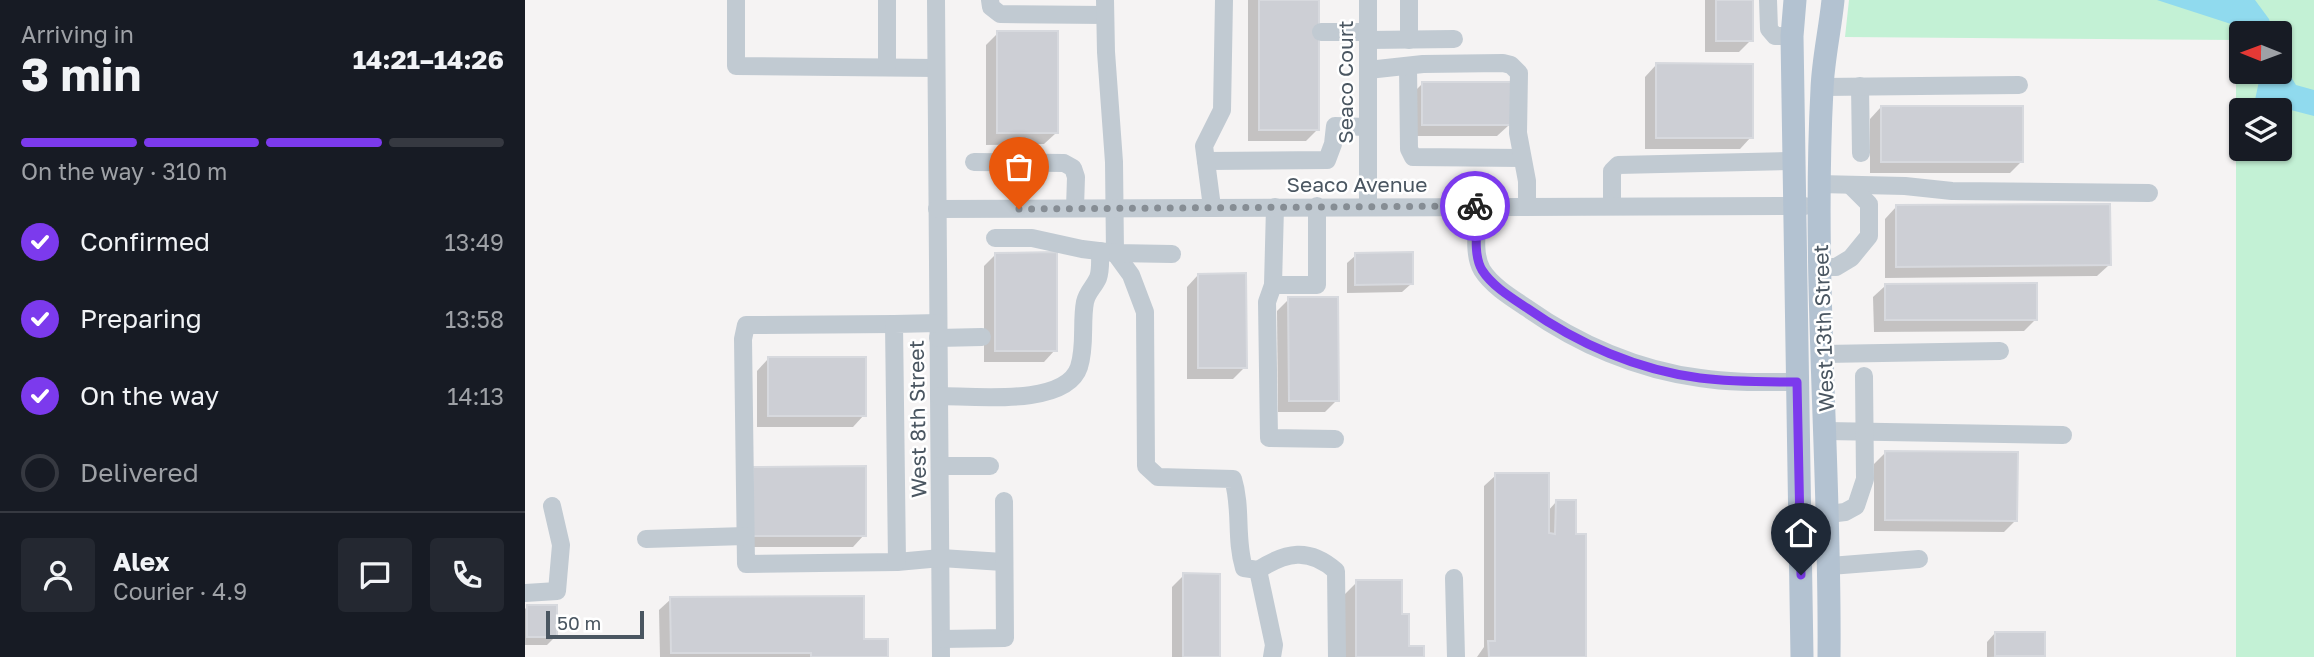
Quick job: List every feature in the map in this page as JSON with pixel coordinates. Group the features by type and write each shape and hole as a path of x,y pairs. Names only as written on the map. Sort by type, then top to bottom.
{"main road":[{"name":"West 13th Street","path":"1795,0 1792,36 1793,161 1802,657"},
{"name":"West 13th Street","path":"1829,657 1829,514 1819,195 1822,87 1833,0"}],"street":[{"path":"736,0 736,66 936,68"},
{"path":"887,0 887,67"},
{"name":"West 8th Street","path":"936,0 941,648"},
{"path":"939,396 1039,394 1061,388 1071,382 1081,358 1086,300 1108,252 1115,208 1105,8 1000,15 991,7 990,0"},
{"path":"1212,207 1206,139 1222,110 1224,0"},
{"name":"Seaco Court","path":"1368,0 1368,206"},
{"path":"1409,0 1409,40"},
{"path":"1768,0 1769,29 1775,36 1792,36"},
{"path":"1321,32 1409,40 1454,39"},
{"path":"1368,70 1408,65 1503,63 1515,68 1519,80 1518,133 1527,181 1527,206"},
{"path":"1408,65 1409,149 1413,157 1522,158"},
{"path":"1822,87 2019,85"},
{"path":"1860,86 1861,153"},
{"path":"1206,161 1327,160 1333,144 1335,126 1368,127"},
{"path":"1612,206 1612,171 1618,165 1793,161"},
{"path":"974,162 1064,163 1073,168 1076,177 1075,208"},
{"path":"1821,267 1836,267 1851,258 1869,236 1869,204 1850,185"},
{"name":"Seaco Avenue","path":"937,209 1794,206 1850,185 1952,191 2149,193"},
{"path":"1273,285 1317,285 1317,206"},
{"path":"1478,206 1477,248 1482,269 1505,293 1560,331 1607,353 1656,369 1700,378 1797,382"},
{"path":"1275,207 1273,285 1267,302 1269,439 1335,439"},
{"path":"995,238 1032,238 1108,252 1172,254"},
{"path":"1108,252 1131,275 1145,312 1146,466 1158,477 1233,479 1237,492 1240,554 1244,568 1258,570 1276,558 1300,554 1323,560 1335,571 1336,657"},
{"path":"894,324 897,562"},
{"path":"982,337 894,324 746,325 743,339 746,564 897,562 941,558 1003,562"},
{"path":"1824,354 2000,351"},
{"path":"1829,514 1845,512 1856,506 1865,479 1864,376"},
{"path":"1826,431 2063,435"},
{"path":"940,466 990,466"},
{"path":"941,648 1005,638 1004,501"},
{"path":"525,593 557,591 561,545 552,506"},
{"path":"646,539 745,536"},
{"path":"1830,566 1919,559"},
{"path":"1258,570 1274,645 1272,657"},
{"path":"1454,578 1456,657"}],"green space":[{"path":"1849,0 2314,0 2314,657 2236,657 2236,161 2292,161 2292,98 2236,98 2236,84 2293,84 2293,21 2229,21 2229,40 1845,37"}],"water":[{"path":"2157,0 2255,0 2270,21 2229,21 2229,23"},
{"path":"2293,80 2296,85 2314,90 2314,116 2292,110 2292,98 2255,98 2258,84 2293,84"}],"building":[{"path":"1259,0 1319,0 1319,130 1259,130"},
{"path":"1716,0 1753,0 1753,41 1716,41"},
{"path":"997,31 1058,31 1058,133 997,133"},
{"path":"1656,63 1753,64 1753,138 1656,138"},
{"path":"1422,82 1511,82 1511,125 1422,125"},
{"path":"1881,106 2023,106 2023,162 1881,162"},
{"path":"2110,204 2111,265 1896,267 1896,205"},
{"path":"1057,252 1057,351 995,351 995,253"},
{"path":"1413,252 1413,284 1355,285 1355,253"},
{"path":"1246,273 1247,368 1198,368 1198,274"},
{"path":"2037,283 2037,320 1885,320 1885,284"},
{"path":"1288,297 1338,297 1339,401 1289,401"},
{"path":"768,357 866,357 866,416 768,416"},
{"path":"1885,451 2018,452 2017,521 1885,520"},
{"path":"866,466 866,536 753,536 753,467"},
{"path":"1495,473 1549,473 1549,533 1555,534 1556,500 1576,500 1576,534 1586,534 1586,657 1489,657 1488,641 1495,641"},
{"path":"1183,573 1220,574 1220,657 1183,657"},
{"path":"1356,580 1402,580 1402,614 1409,614 1409,646 1424,646 1424,657 1356,657"},
{"path":"864,596 864,639 888,639 888,657 811,657 811,653 671,653 670,597"},
{"path":"527,605 557,605 557,637 527,637"},
{"path":"1995,632 2045,632 2045,656 1995,656"}],"way so far":[{"path":"1019,209 1475,206"}],"route":[{"path":"1475,206 1478,206 1477,248 1482,269 1505,293 1560,331 1607,353 1656,369 1700,378 1797,382 1801,575"}]}
